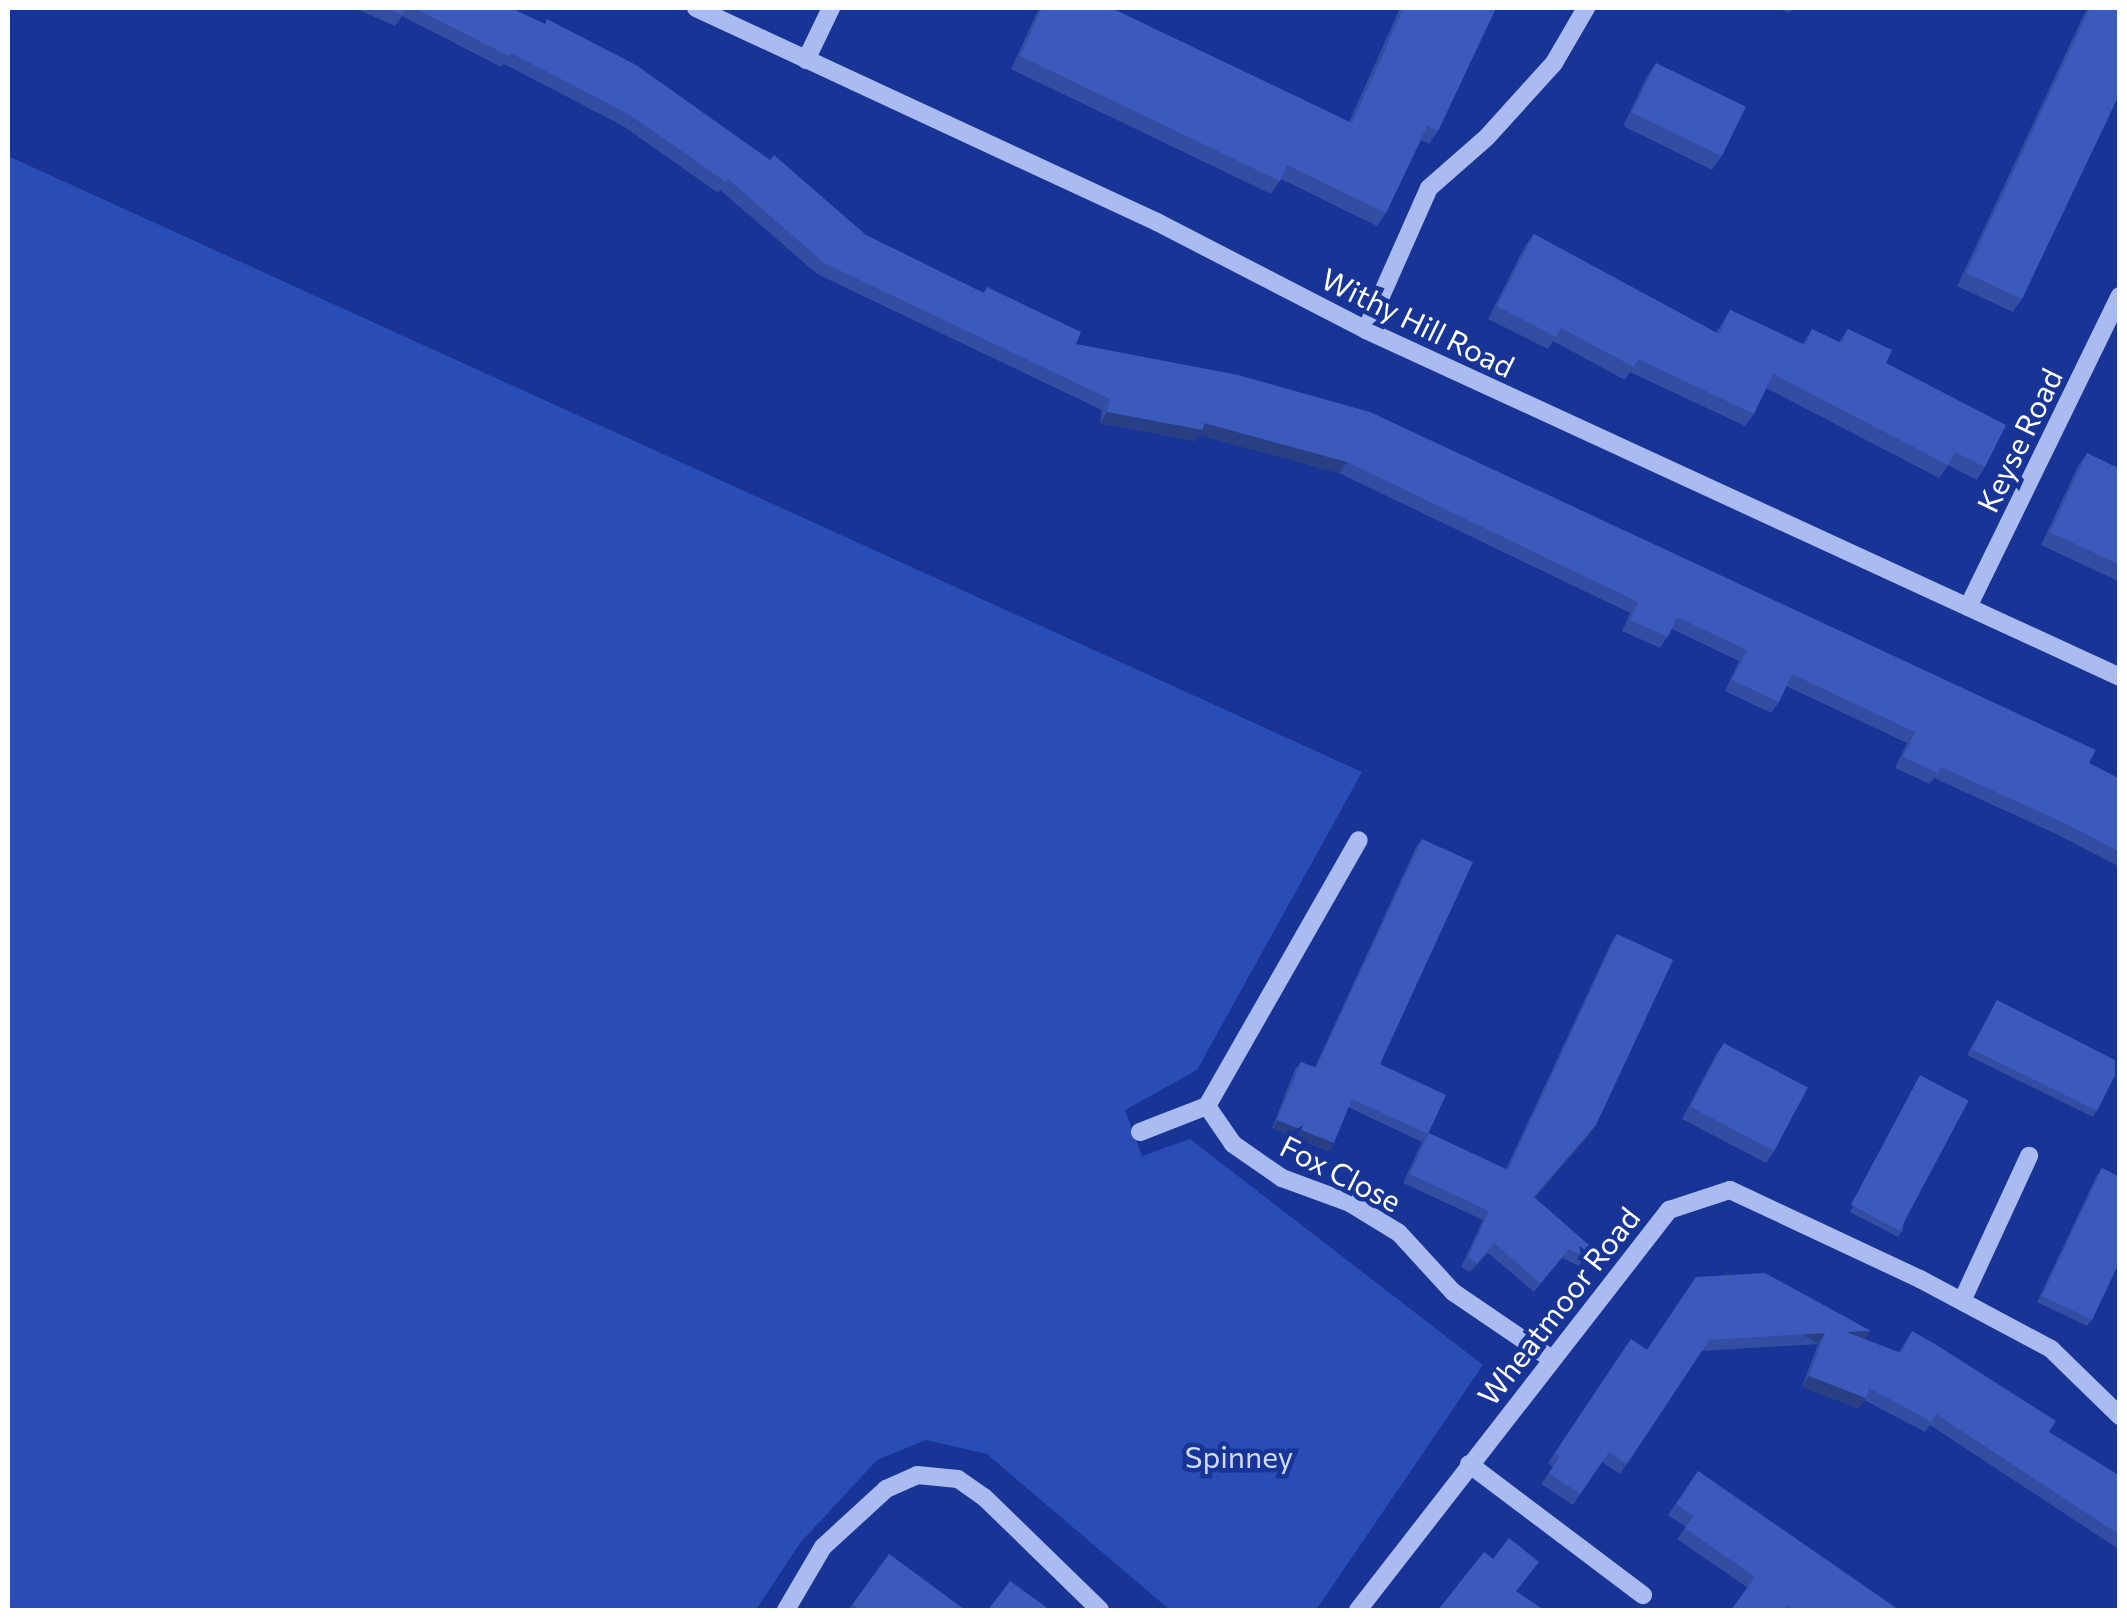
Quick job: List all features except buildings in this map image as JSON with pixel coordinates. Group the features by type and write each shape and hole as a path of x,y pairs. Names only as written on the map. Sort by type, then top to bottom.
{"street":[{"name":"Withy Hill Road","path":"696,8 1158,222 1366,330 2120,678"},
{"path":"806,60 831,8"},
{"path":"1366,330 1429,188 1487,137 1554,63 1586,8"},
{"name":"Keyse Road","path":"1968,607 2120,296"},
{"path":"1140,1132 1207,1106 1359,840"},
{"name":"Fox Close","path":"1207,1106 1233,1144 1282,1178 1350,1203 1399,1234 1453,1292 1550,1358"},
{"path":"1962,1301 2028,1156"},
{"name":"Wheatmoor Road","path":"1358,1610 1668,1210 1730,1190 2051,1348 2120,1416"},
{"path":"1469,1464 1643,1595"},
{"path":"786,1610 823,1547 886,1489 917,1475 928,1475 958,1479 984,1497 1100,1610"}],"green space":[{"name":"Spinney","path":"8,156 1362,772 1197,1070 1125,1110 1142,1156 1190,1139 1483,1365 1316,1610 1170,1610 987,1454 926,1440 877,1460 800,1543 756,1610 8,1610"}]}
